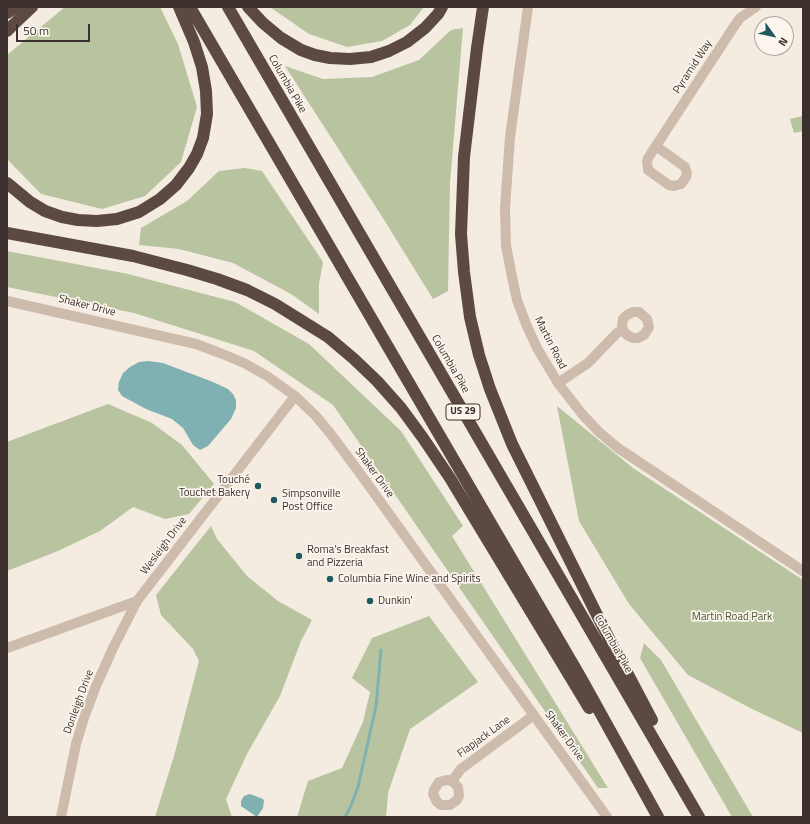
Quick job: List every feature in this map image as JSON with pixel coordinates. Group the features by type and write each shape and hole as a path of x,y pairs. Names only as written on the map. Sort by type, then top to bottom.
{"highway":[{"path":"7,13 16,7"},
{"path":"7,32 32,7"},
{"path":"7,184 30,202 45,211 62,217 97,221 117,219 139,212 160,199 176,185 189,168 197,154 203,138 207,114 206,91 202,67 194,42 179,7"},
{"name":"US 29","path":"190,7 581,678 658,817"},
{"name":"Columbia Pike","path":"228,7 699,817"},
{"path":"248,7 263,23 281,38 300,50 330,58 350,59 371,57 389,51 407,42 425,28 438,14 442,7"},
{"path":"483,7 464,157 461,227 464,272 470,317 479,355 512,444 603,628 702,817"},
{"path":"7,233 75,244 133,256 217,279 247,290 275,304 328,337 354,359 377,381 401,408 450,478 573,683 651,804"}],"street":[{"name":"Martin Road","path":"528,7 509,147 505,209 506,245 517,300 537,348 558,383 582,414 599,432 618,448 803,571"},
{"name":"Pyramid Way","path":"656,146 736,23 740,18 756,7"},
{"name":"Shaker Drive","path":"7,301 196,344 244,363 267,376 295,396 315,415 343,449 607,817"},
{"path":"558,383 588,363 617,333 623,330"},
{"name":"Wesleigh Drive","path":"138,601 295,396"},
{"path":"7,648 138,601"},
{"name":"Donleigh Drive","path":"61,817 76,744 84,718 113,648 138,601"},
{"name":"Flapjack Lane","path":"452,781 461,769 534,715"}],"green space":[{"path":"65,7 160,7 178,44 197,107 181,162 145,196 102,209 41,194 7,159 7,55"},
{"path":"270,7 424,7 410,25 382,41 347,47 309,34"},
{"path":"463,28 450,183 448,291 433,299 285,66 323,79 372,77 419,60 451,30"},
{"path":"803,116 803,131 794,133 790,119"},
{"path":"245,168 262,171 323,262 319,284 319,314 291,294 233,263 179,249 139,245 141,228 187,201 219,171"},
{"path":"7,251 128,274 235,302 309,344 401,431 463,526 452,536 608,788 598,788 333,405 254,351 134,313 7,287"},
{"path":"108,404 152,423 182,445 214,484 189,514 165,519 133,507 100,531 58,551 7,571 7,442"},
{"name":"Martin Road Park","path":"557,406 633,468 803,580 803,733 752,709 688,675 629,604 579,521"},
{"path":"211,526 217,539 247,576 278,601 312,620 301,641 280,696 247,754 226,799 232,817 155,817 174,756 199,661 193,649 161,615 156,595"},
{"path":"429,616 478,682 410,729 388,793 386,817 297,817 308,781 342,768 363,722 370,692 352,678 372,638"},
{"path":"644,643 661,660 753,817 732,817 640,658"}],"water":[{"path":"148,361 163,363 213,382 228,389 233,394 236,400 236,408 231,419 208,446 200,450 193,445 183,428 172,419 146,409 122,396 118,390 119,382 123,373 139,362"},
{"path":"250,794 263,799 264,801 263,808 257,817 241,806 241,801 244,796"}],"waterway":[{"path":"345,817 358,787 376,706 381,650"}],"place":[{"name":"Touché Touchet Bakery","path":"258,486"},
{"name":"Simpsonville Post Office","path":"274,500"},
{"name":"Roma's Breakfast and Pizzeria","path":"299,556"},
{"name":"Columbia Fine Wine and Spirits","path":"330,579"},
{"name":"Dunkin'","path":"370,601"}]}
